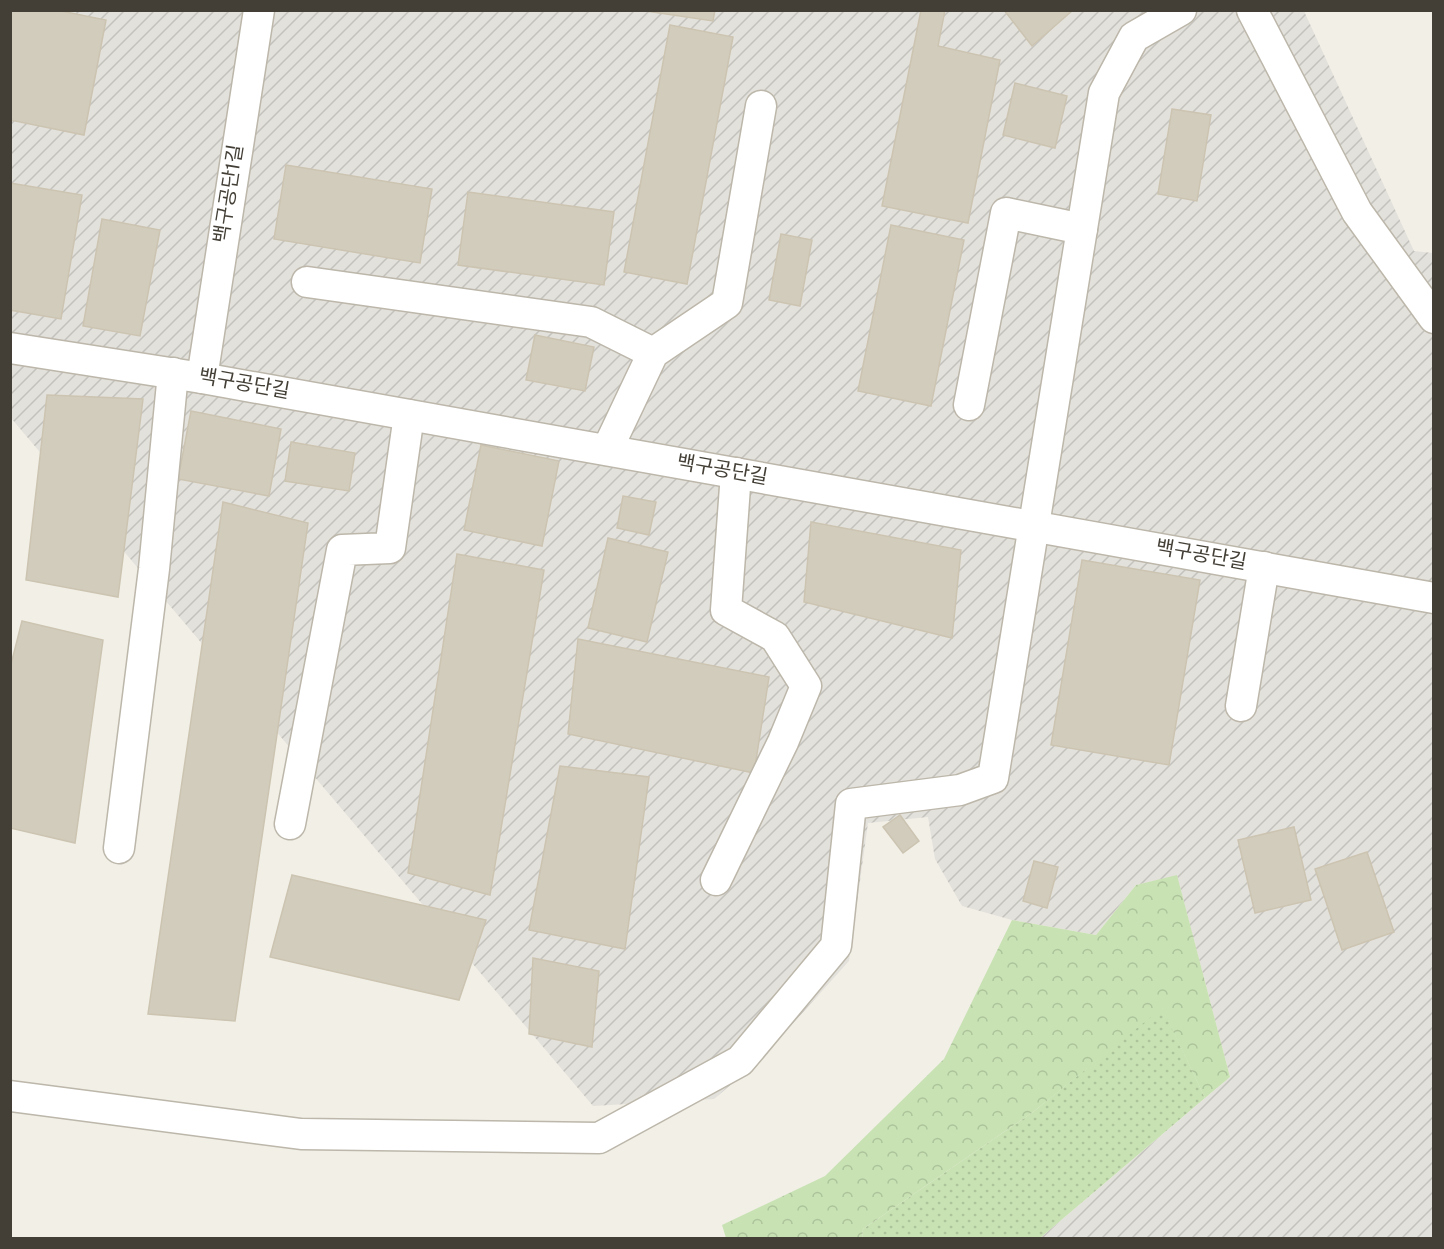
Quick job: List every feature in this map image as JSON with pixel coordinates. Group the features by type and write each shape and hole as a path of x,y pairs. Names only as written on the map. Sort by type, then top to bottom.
{"street":[{"name":"백구공단1길","path":"202,378 259,10"},
{"path":"10,1096 301,1134 598,1138 740,1061 836,946 850,804 960,790 993,778 1104,93 1134,37 1181,10"},
{"path":"1252,10 1357,212 1434,318"},
{"path":"607,450 653,353 728,303 761,106"},
{"path":"969,405 1006,213 1082,229"},
{"path":"307,282 591,322 653,353"},
{"name":"백구공단길","path":"10,348 202,378 1434,597"},
{"path":"119,848 154,569 173,373"},
{"path":"290,824 342,550 390,548 409,415"},
{"path":"716,880 783,741 806,686 775,637 726,610 736,473"},
{"path":"1241,706 1264,567"}],"shaded area":[{"path":"10,11 1304,11 1414,251 1433,253 1433,1238 1040,1238 1230,1077 1177,876 1136,885 1096,935 1012,920 962,906 935,859 928,817 868,823 849,961 761,1059 714,1099 593,1106 11,418"}],"green space":[{"path":"1177,875 1230,1077 1205,1098 1162,1008 1033,1112 863,1229 862,1238 726,1238 722,1225 825,1176 944,1059 1012,920 1096,935 1136,885"},
{"path":"1162,1007 1205,1098 1040,1238 862,1238 863,1229 1033,1112"}],"building":[{"path":"10,10 56,10 106,20 84,135 10,120"},
{"path":"639,10 715,10 713,21"},
{"path":"921,10 945,10 938,46 1000,60 968,223 882,206"},
{"path":"1004,10 1073,10 1032,46"},
{"path":"670,25 733,37 687,284 624,272"},
{"path":"1015,83 1067,96 1055,148 1003,135"},
{"path":"1172,109 1211,115 1197,201 1158,194"},
{"path":"286,165 432,189 420,263 274,239"},
{"path":"10,183 82,195 61,319 10,310"},
{"path":"468,192 614,212 604,285 458,265"},
{"path":"102,219 160,230 140,336 83,326"},
{"path":"891,225 964,240 931,406 858,391"},
{"path":"781,234 812,240 800,306 769,300"},
{"path":"535,335 594,347 585,391 526,380"},
{"path":"47,395 143,399 118,597 26,580"},
{"path":"191,411 281,429 269,496 178,479"},
{"path":"291,442 355,453 349,491 285,481"},
{"path":"481,445 559,461 542,546 464,530"},
{"path":"623,496 656,502 649,535 617,528"},
{"path":"223,502 308,523 235,1021 148,1014"},
{"path":"811,522 961,550 952,638 804,602"},
{"path":"608,538 668,552 647,642 588,628"},
{"path":"457,554 544,570 490,895 408,873"},
{"path":"1082,560 1200,580 1169,765 1051,745"},
{"path":"22,621 103,640 75,843 10,828 10,668"},
{"path":"578,639 769,677 754,773 568,734"},
{"path":"560,766 649,777 625,949 529,930"},
{"path":"900,815 919,841 903,853 883,827"},
{"path":"1294,827 1311,900 1255,913 1238,840"},
{"path":"1367,852 1394,932 1342,950 1315,869"},
{"path":"1034,861 1058,867 1047,908 1023,901"},
{"path":"292,875 486,920 459,1000 270,957"},
{"path":"533,958 599,971 592,1047 529,1034"}]}
